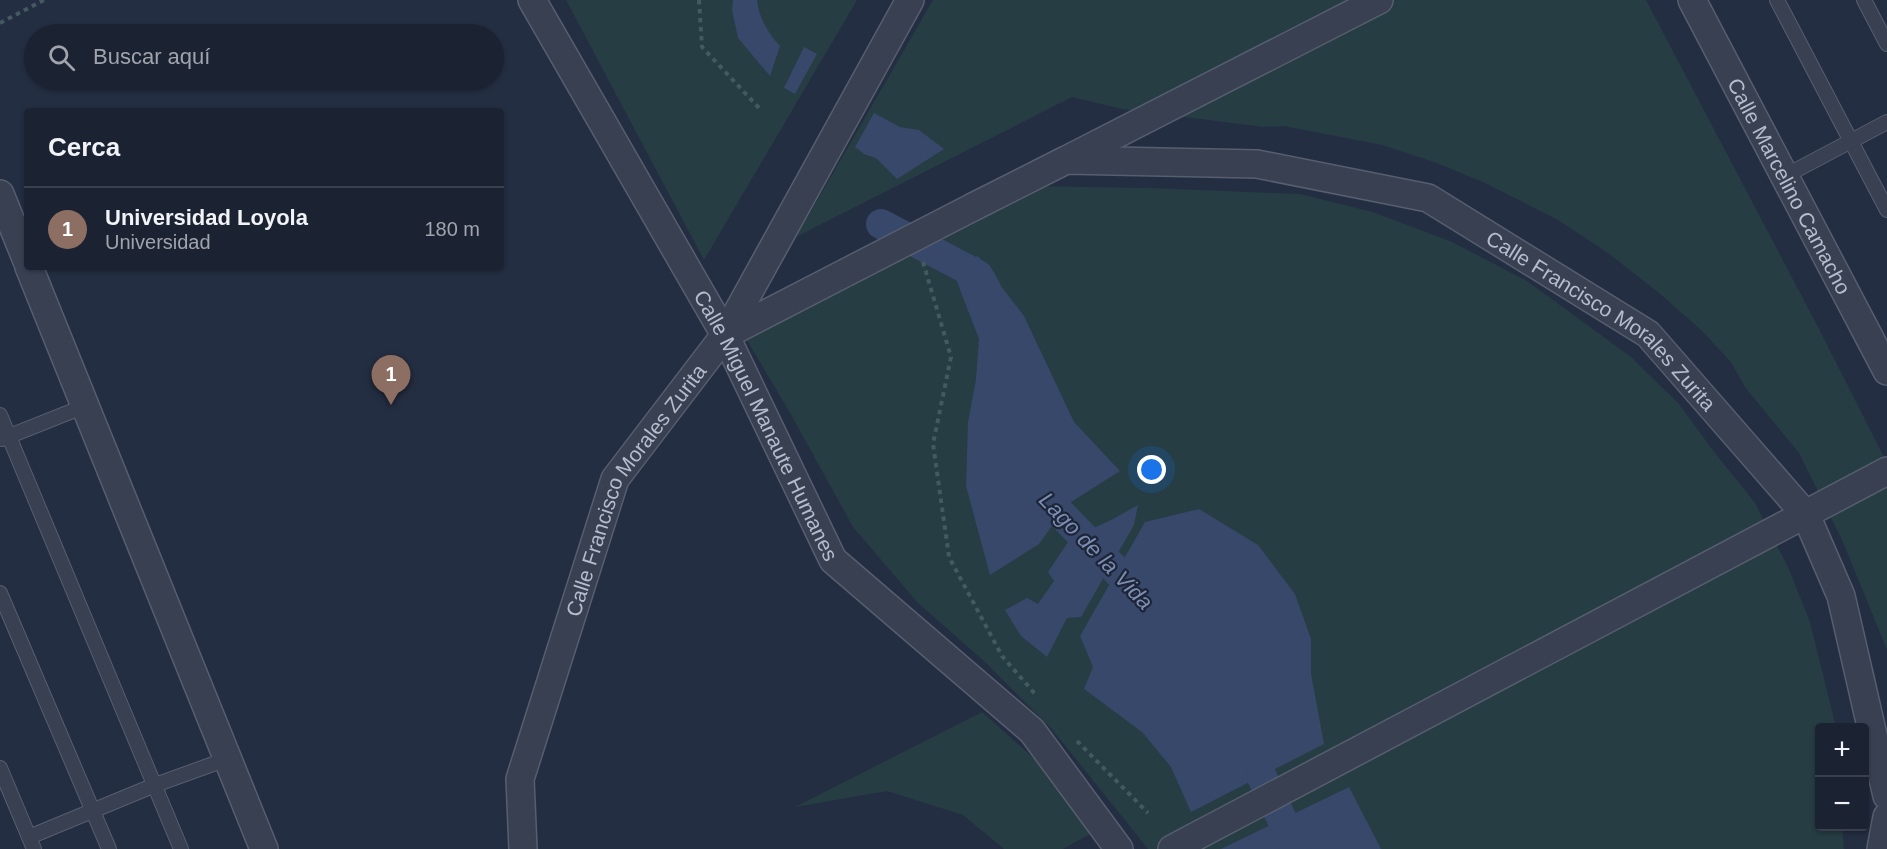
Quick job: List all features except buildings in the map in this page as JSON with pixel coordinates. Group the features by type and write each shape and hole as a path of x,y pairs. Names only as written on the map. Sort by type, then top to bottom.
{"street":[{"name":"Calle Miguel Manaute Humanes","path":"532,0 725,335 833,560 1032,732 1119,849"},
{"path":"725,335 910,0"},
{"name":"Calle Francisco Morales Zurita","path":"523,849 520,779 615,479 725,335 1379,0"},
{"name":"Calle Marcelino Camacho","path":"1692,0 1887,371"},
{"name":"Calle Francisco Morales Zurita","path":"1066,160 1257,164 1428,198 1648,334 1806,515 1841,596 1887,796"},
{"path":"0,194 24,254"},
{"path":"30,270 264,849"},
{"path":"1172,849 1887,471"},
{"path":"1881,849 1887,817"}],"lane":[{"path":"1777,0 1887,210"},
{"path":"1864,0 1887,44"},
{"path":"1785,176 1887,122"},
{"path":"4,438 85,406"},
{"path":"0,415 4,438 181,849"},
{"path":"0,593 109,849"},
{"path":"0,768 31,843 93,810 227,759"}],"path":[{"path":"0,23 44,0"},
{"path":"699,0 702,47 759,108"},
{"path":"923,261 951,357 933,444 949,557 1002,656 1041,700"},
{"path":"1072,735 1148,813"}],"green space":[{"path":"566,0 857,0 704,260"},
{"path":"933,0 1646,0 1887,463 1887,650 1843,542 1799,453 1745,387 1730,361 1701,330 1608,253 1558,220 1483,182 1434,162 1382,145 1284,126 1263,127 1122,109 1072,97 796,237"},
{"path":"1022,186 1300,194 1373,212 1452,242 1527,281 1631,357 1679,404 1755,503 1788,567 1810,622 1835,723 1815,723 1815,831 1842,831 1844,849 1148,849 1051,728 985,662 918,603 853,527 789,411 733,317"},
{"path":"982,712 1046,769 1090,834 1063,849 1004,849 963,815 887,791 795,807"}],"water":[{"path":"733,0 757,0 765,25 780,46 770,76 738,38 732,10"},
{"path":"804,47 817,54 795,94 784,88"},
{"path":"874,113 900,127 919,130 944,149 897,179 876,158 864,154 855,147"},
{"path":"978,256 1024,316 1074,422 1120,471 1068,504 1039,544 990,575 966,486 968,422 976,379 979,339 951,266"},
{"path":"1138,505 1134,525 1081,617 1067,618 1047,657 1021,636 1005,610 1027,598 1038,604 1054,581 1048,572 1070,539"},
{"path":"1199,509 1258,545 1295,594 1311,639 1311,674 1324,744 1191,812 1171,767 1142,732 1084,689 1093,667 1080,636 1145,522"},
{"path":"1349,787 1381,849 1221,849"}],"waterway":[{"name":"Lago de la Vida","path":"881,224 978,275 986,289"},
{"name":"Lago de la Vida","path":"1032,484 1145,600"},
{"name":"Lago de la Vida","path":"1261,775 1296,849"}],"place":[{"name":"Universidad Loyola","path":"391,405"}]}
